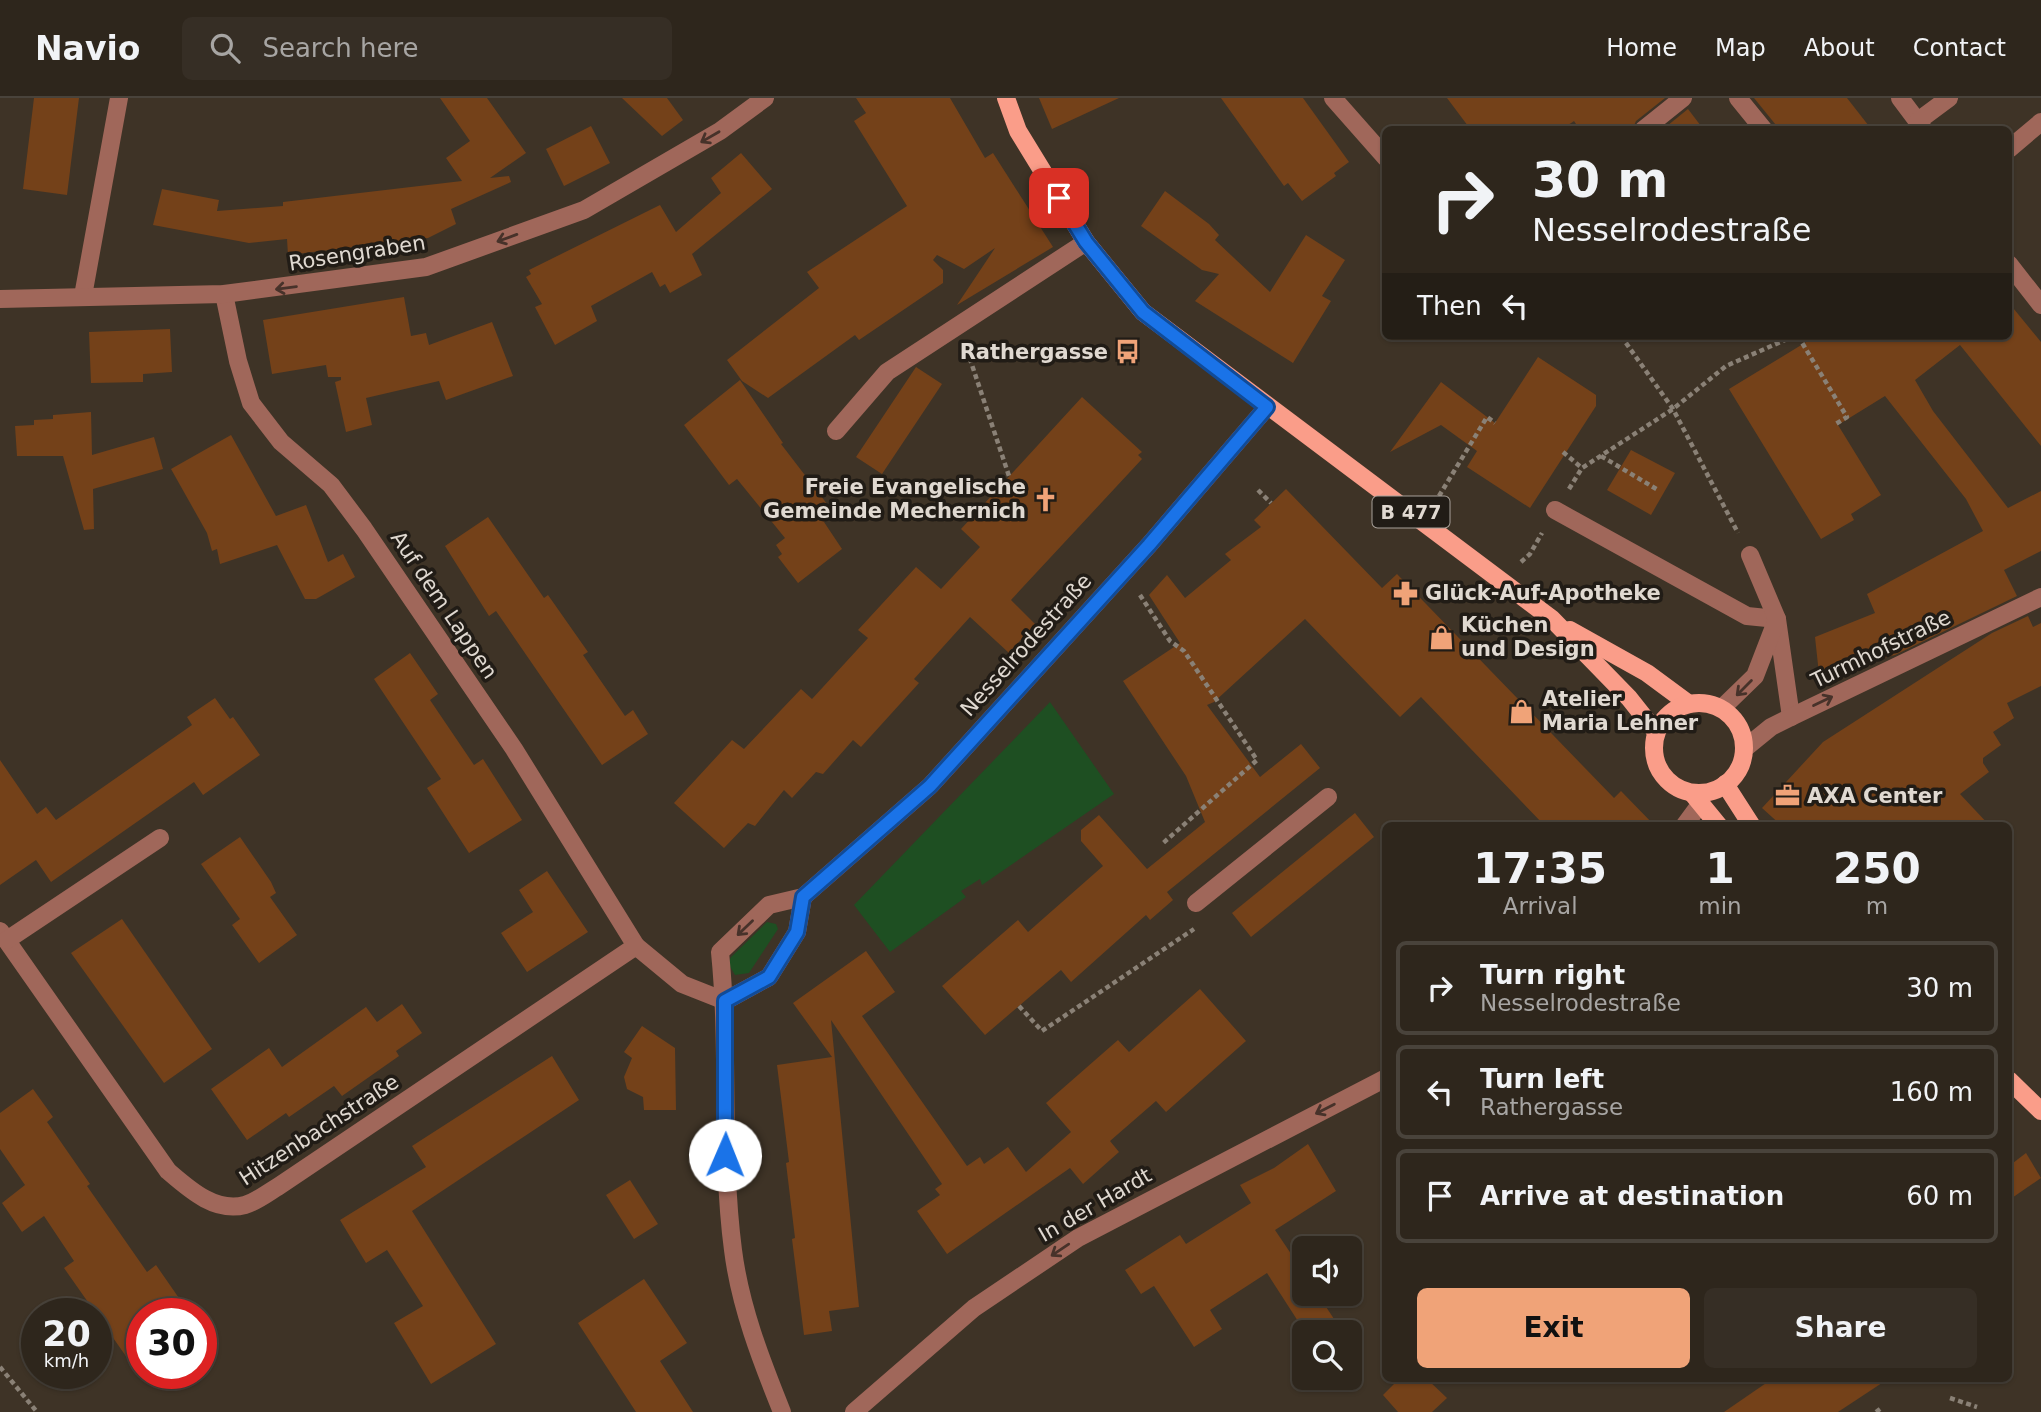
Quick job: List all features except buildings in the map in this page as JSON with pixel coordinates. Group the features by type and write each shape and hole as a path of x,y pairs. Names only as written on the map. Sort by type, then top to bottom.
{"main road":[{"name":"B 477","path":"1006,98 1018,131 1086,242 1143,312 1552,619 1647,673 1689,704 1707,703 1722,708"},
{"name":"B 477","path":"1552,619 1629,698 1656,732"},
{"path":"1689,704 1668,714 1656,732 1653,752 1663,776 1671,784 1696,798 1716,822"},
{"path":"1696,798 1713,791 1732,778 1745,749 1735,720 1722,708"},
{"path":"1725,784 1749,822"},
{"path":"2012,1083 2041,1111"}],"street":[{"path":"83,296 119,98"},
{"name":"Rosengraben","path":"0,299 224,294 426,267 584,210 720,131 765,98"},
{"path":"1333,98 1382,153"},
{"path":"1648,126 1683,98"},
{"path":"1738,98 1761,126"},
{"path":"1900,98 1921,125 1949,98"},
{"path":"2012,146 2041,122"},
{"path":"836,431 887,372 1086,242"},
{"path":"2012,268 2041,305"},
{"name":"Auf dem Lappen","path":"224,294 238,361 251,403 281,442 331,485 364,529 514,749 636,946"},
{"name":"Nesselrodestraße","path":"782,1412 754,1344 733,1252 725,1155 725,1001 720,952 769,905 803,897 930,786 1267,407"},
{"path":"1555,510 1747,616 1777,619"},
{"path":"1750,555 1777,619 1791,717"},
{"name":"Turmhofstraße","path":"1745,749 1771,727 2041,597"},
{"path":"1722,708 1755,676 1777,619"},
{"path":"1196,902 1328,797"},
{"path":"1686,822 1696,798"},
{"name":"Hitzenbachstraße","path":"160,838 4,936 168,1171 199,1197 226,1206 246,1205 279,1186 636,946"},
{"path":"636,946 682,984 725,1001 769,977 797,932 803,897"},
{"name":"In der Hardt","path":"854,1412 974,1308 1078,1238 1382,1080"}],"path":[{"path":"955,328 972,360 1009,476"},
{"path":"1624,340 1673,409 1750,555"},
{"path":"1645,427 1673,409 1726,366 1780,340"},
{"path":"1799,340 1847,417 1834,425"},
{"path":"1439,496 1487,417 1495,423"},
{"path":"1563,452 1582,468"},
{"path":"1601,456 1658,491"},
{"path":"1258,490 1271,503"},
{"path":"1123,572 1171,641 1184,651 1256,760 1162,844"},
{"path":"1019,1006 1042,1031 1195,928"},
{"path":"0,1367 37,1412"},
{"path":"1950,1398 1976,1407"}],"green space":[{"path":"1050,702 1114,794 982,885 980,879 961,891 966,897 890,952 854,905"},
{"path":"767,922 776,924 778,929 749,973 735,975 728,963 731,957"}],"place":[{"name":"Rathergasse","path":"1128,352"},
{"name":"Freie Evangelische Gemeinde Mechernich","path":"1046,499"},
{"name":"Glück-Auf-Apotheke","path":"1405,593"},
{"name":"Küchen und Design","path":"1441,637"},
{"name":"Atelier Maria Lehner","path":"1522,711"},
{"name":"AXA Center","path":"1787,796"}],"route":[{"path":"725,1155 725,1001 769,977 797,932 803,897 930,786 1149,545 1267,407 1143,312 1086,242 1059,198"}]}
